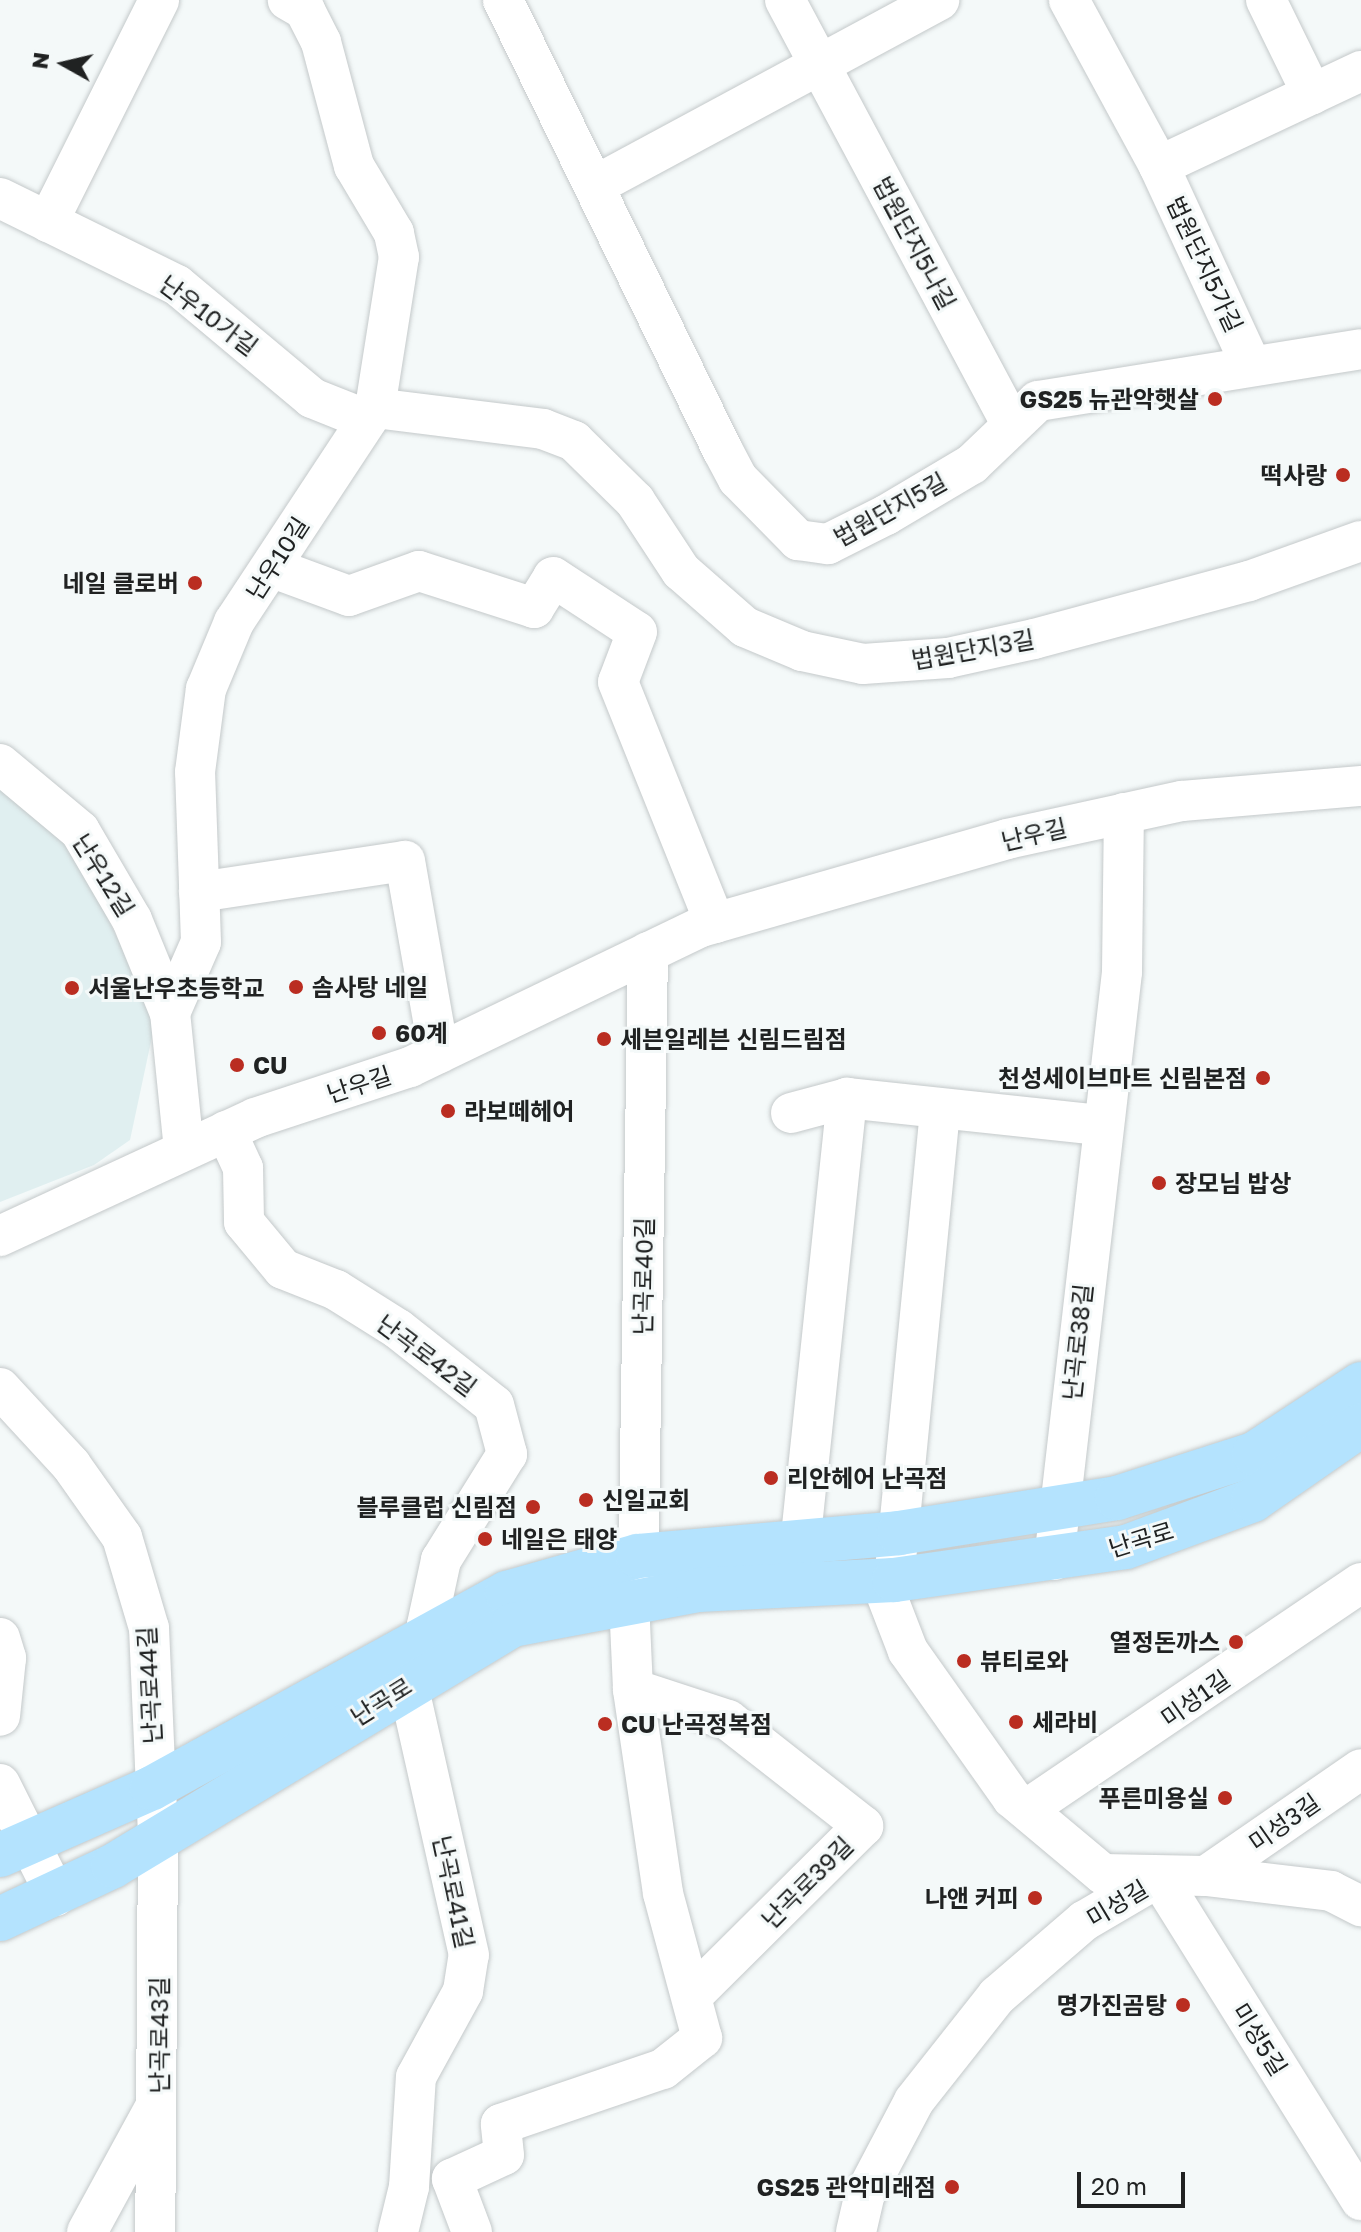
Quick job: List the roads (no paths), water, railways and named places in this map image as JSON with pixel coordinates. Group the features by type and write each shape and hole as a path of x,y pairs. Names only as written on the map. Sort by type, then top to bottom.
{"main road":[{"name":"난곡로","path":"13,1850 421,1663 513,1625 798,1565 899,1533 1059,1512 1254,1454 1361,1384"},
{"name":"난곡로","path":"0,1919 56,1896 158,1837 421,1663 507,1593 638,1556 798,1565 888,1580 1054,1560 1126,1547 1253,1500 1361,1425"}],"street":[{"path":"48,222 159,0"},
{"name":"난우10길","path":"184,1150 170,1013 201,942 195,772 206,689 234,622 273,568 371,414 399,257 394,233 354,166 321,42 305,10 288,0"},
{"name":"법원단지5길","path":"503,0 738,479 798,540 828,544 856,533 972,464 1010,421 1038,401 1250,363 1361,349"},
{"name":"법원단지5나길","path":"785,0 1010,421"},
{"path":"596,185 939,0"},
{"name":"법원단지5가길","path":"1069,0 1159,166 1250,363"},
{"path":"1266,0 1312,94"},
{"name":"법원단지5가길","path":"1159,166 1361,71"},
{"name":"난우10가길","path":"0,198 177,285 312,398 371,414"},
{"name":"법원단지3길","path":"371,414 543,429 574,441 635,501 681,571 745,627 802,651 863,664 948,658 1034,639 1249,581 1361,541"},
{"path":"273,568 349,596 419,571 534,608 553,577 637,632 618,682 715,923"},
{"name":"난우12길","path":"0,764 80,831 132,920 170,1013"},
{"name":"난우길","path":"0,1236 226,1131 439,1053 715,923 1124,813 1182,801 1361,786"},
{"name":"난곡로38길","path":"1054,1560 1100,1125 1122,972 1124,813"},
{"path":"199,892 405,861 439,1053"},
{"name":"난곡로40길","path":"633,1601 638,1556 648,952"},
{"path":"791,1113 847,1098 1100,1125"},
{"path":"798,1565 847,1098"},
{"path":"888,1580 899,1533 940,1109"},
{"name":"난곡로42길","path":"226,1131 243,1168 244,1222 283,1269 336,1290 398,1329 494,1405 507,1454 441,1560 421,1663"},
{"name":"난곡로44길","path":"0,1388 71,1465 122,1537 149,1628 152,1788 158,1837"},
{"name":"미성길","path":"888,1580 908,1651 1027,1809 1103,1874 1159,1877"},
{"name":"미성1길","path":"1027,1809 1361,1583"},
{"path":"472,2232 452,2179 504,2155 501,2124 663,2069 702,2038 694,1994 663,1893 633,1689 633,1601"},
{"path":"0,1638 6,1658 0,1716"},
{"name":"난곡로41길","path":"398,2232 409,2187 416,2077 463,1991 469,1955 421,1663"},
{"name":"난곡로39길","path":"633,1689 728,1720 863,1826 694,1994"},
{"name":"미성3길","path":"1206,1876 1361,1769"},
{"path":"0,1784 13,1850 56,1896"},
{"name":"난곡로43길","path":"155,2232 159,2100 158,1837"},
{"name":"미성3길","path":"1159,1877 1206,1876 1331,1891 1361,1906"},
{"name":"미성길","path":"856,2232 864,2196 914,2101 997,1996 1084,1921 1159,1877"},
{"name":"미성5길","path":"1159,1877 1361,2200"},
{"path":"87,2232 159,2100"}],"place":[{"name":"GS25 뉴관악햇살","path":"1215,399"},
{"name":"떡사랑","path":"1343,475"},
{"name":"네일 클로버","path":"195,583"},
{"name":"솜사탕 네일","path":"296,987"},
{"name":"서울난우초등학교","path":"72,988"},
{"name":"60계","path":"379,1033"},
{"name":"세븐일레븐 신림드림점","path":"604,1039"},
{"name":"CU","path":"237,1065"},
{"name":"천성세이브마트 신림본점","path":"1263,1078"},
{"name":"라보떼헤어","path":"448,1111"},
{"name":"장모님 밥상","path":"1159,1183"},
{"name":"리안헤어 난곡점","path":"771,1478"},
{"name":"신일교회","path":"586,1500"},
{"name":"블루클럽 신림점","path":"533,1507"},
{"name":"네일은 태양","path":"485,1539"},
{"name":"열정돈까스","path":"1236,1642"},
{"name":"뷰티로와","path":"964,1661"},
{"name":"세라비","path":"1016,1722"},
{"name":"CU 난곡정복점","path":"605,1724"},
{"name":"푸른미용실","path":"1225,1798"},
{"name":"나앤 커피","path":"1035,1898"},
{"name":"명가진곰탕","path":"1183,2005"},
{"name":"GS25 관악미래점","path":"952,2187"}]}
